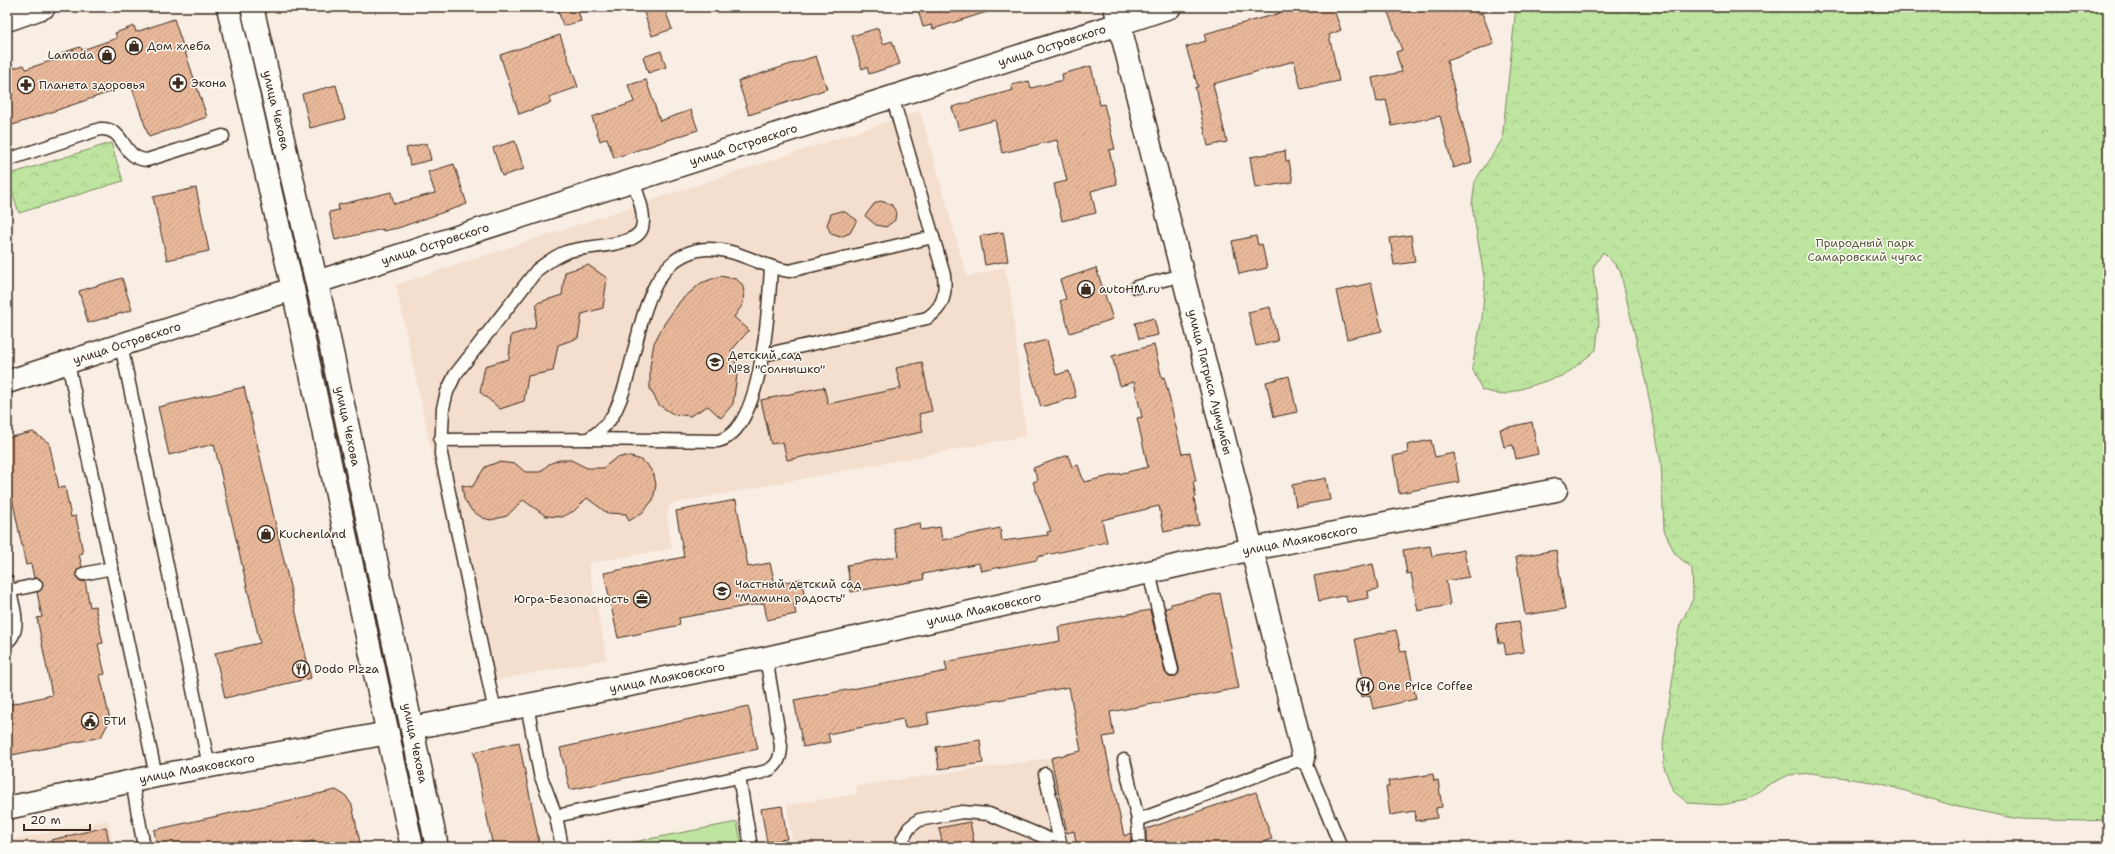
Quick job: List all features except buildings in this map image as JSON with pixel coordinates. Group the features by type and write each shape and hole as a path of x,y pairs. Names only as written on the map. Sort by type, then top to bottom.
{"street":[{"path":"7,20 44,7"},
{"name":"улица Чехова","path":"228,7 293,289 412,847"},
{"name":"улица Чехова","path":"252,7 317,282 437,847"},
{"name":"улица Островского","path":"7,382 892,96 1117,15 1170,7"},
{"name":"улица Патриса Лумумбы","path":"1117,15 1304,758"},
{"name":"улица Маяковского","path":"412,728 766,658 1252,549 1556,490"},
{"name":"улица Маяковского","path":"7,808 156,776 388,732"}],"lane":[{"path":"763,355 927,318 935,313 942,305 945,288 944,275 892,96"},
{"path":"7,160 100,129 109,128 114,131 133,156 139,160 148,160 223,136"},
{"path":"495,712 443,461 440,440 443,408 447,392 455,375 538,270 550,260 565,252 581,247 629,241 637,237 642,229 643,217 632,180"},
{"path":"588,439 605,425 617,408 652,294 668,266 678,257 693,252 714,249 737,253 771,267 789,271 799,271 933,237"},
{"path":"440,440 588,439 718,441 726,439 740,425 755,386 763,355 768,325 771,267"},
{"path":"1136,287 1183,275"},
{"path":"121,345 209,766"},
{"path":"68,363 156,776"},
{"path":"83,574 112,568"},
{"path":"1149,572 1172,670"},
{"path":"7,642 14,634 16,623 8,586 36,585"},
{"path":"556,816 770,770 778,765 781,756 781,746 766,658"},
{"path":"527,705 540,774 556,816 562,847"},
{"path":"1138,820 1304,758 1343,846"},
{"path":"1124,760 1138,820 1138,847"},
{"path":"1045,774 1061,845"},
{"path":"739,777 751,847"},
{"path":"132,782 144,847"},
{"path":"905,847 903,839 913,823 919,820 962,812 989,814 1061,845"}],"shaded area":[{"name":"Детский сад №8 \"Солнышко\"","path":"920,111 967,277 1004,267 1010,289 1026,436 671,504 667,514 672,549 588,563 607,659 481,683 396,285"},
{"path":"1051,758 1067,832 1074,831 1077,847 793,847 787,805 857,794 856,786"},
{"path":"108,820 113,847 7,847 7,841"}],"green space":[{"name":"Природный парк Самаровский чугас","path":"1516,7 2108,7 2108,820 2082,821 2019,819 1958,807 1879,783 1811,773 1789,775 1766,786 1747,800 1721,805 1688,803 1673,791 1664,767 1663,743 1673,677 1674,651 1680,625 1693,599 1692,568 1675,554 1664,530 1661,462 1647,388 1620,270 1603,252 1593,268 1599,322 1596,350 1565,375 1502,395 1482,390 1472,368 1482,318 1485,283 1472,205 1475,181 1502,140"},
{"path":"111,143 123,181 19,213 7,175"},
{"path":"737,822 742,847 623,847 623,844"}],"place":[{"name":"Дом хлеба","path":"134,46"},
{"name":"Lamoda","path":"107,55"},
{"name":"Экона","path":"178,83"},
{"name":"Планета здоровья","path":"26,85"},
{"name":"autoHM.ru","path":"1086,289"},
{"name":"Детский сад №8 \"Солнышко\"","path":"715,362"},
{"name":"Kuchenland","path":"266,534"},
{"name":"Частный детский сад \"Мамина радость\"","path":"722,591"},
{"name":"Югра-Безопасность","path":"642,599"},
{"name":"Dodo Pizza","path":"301,669"},
{"name":"One Price Coffee","path":"1365,686"},
{"name":"БТИ","path":"90,721"}]}
